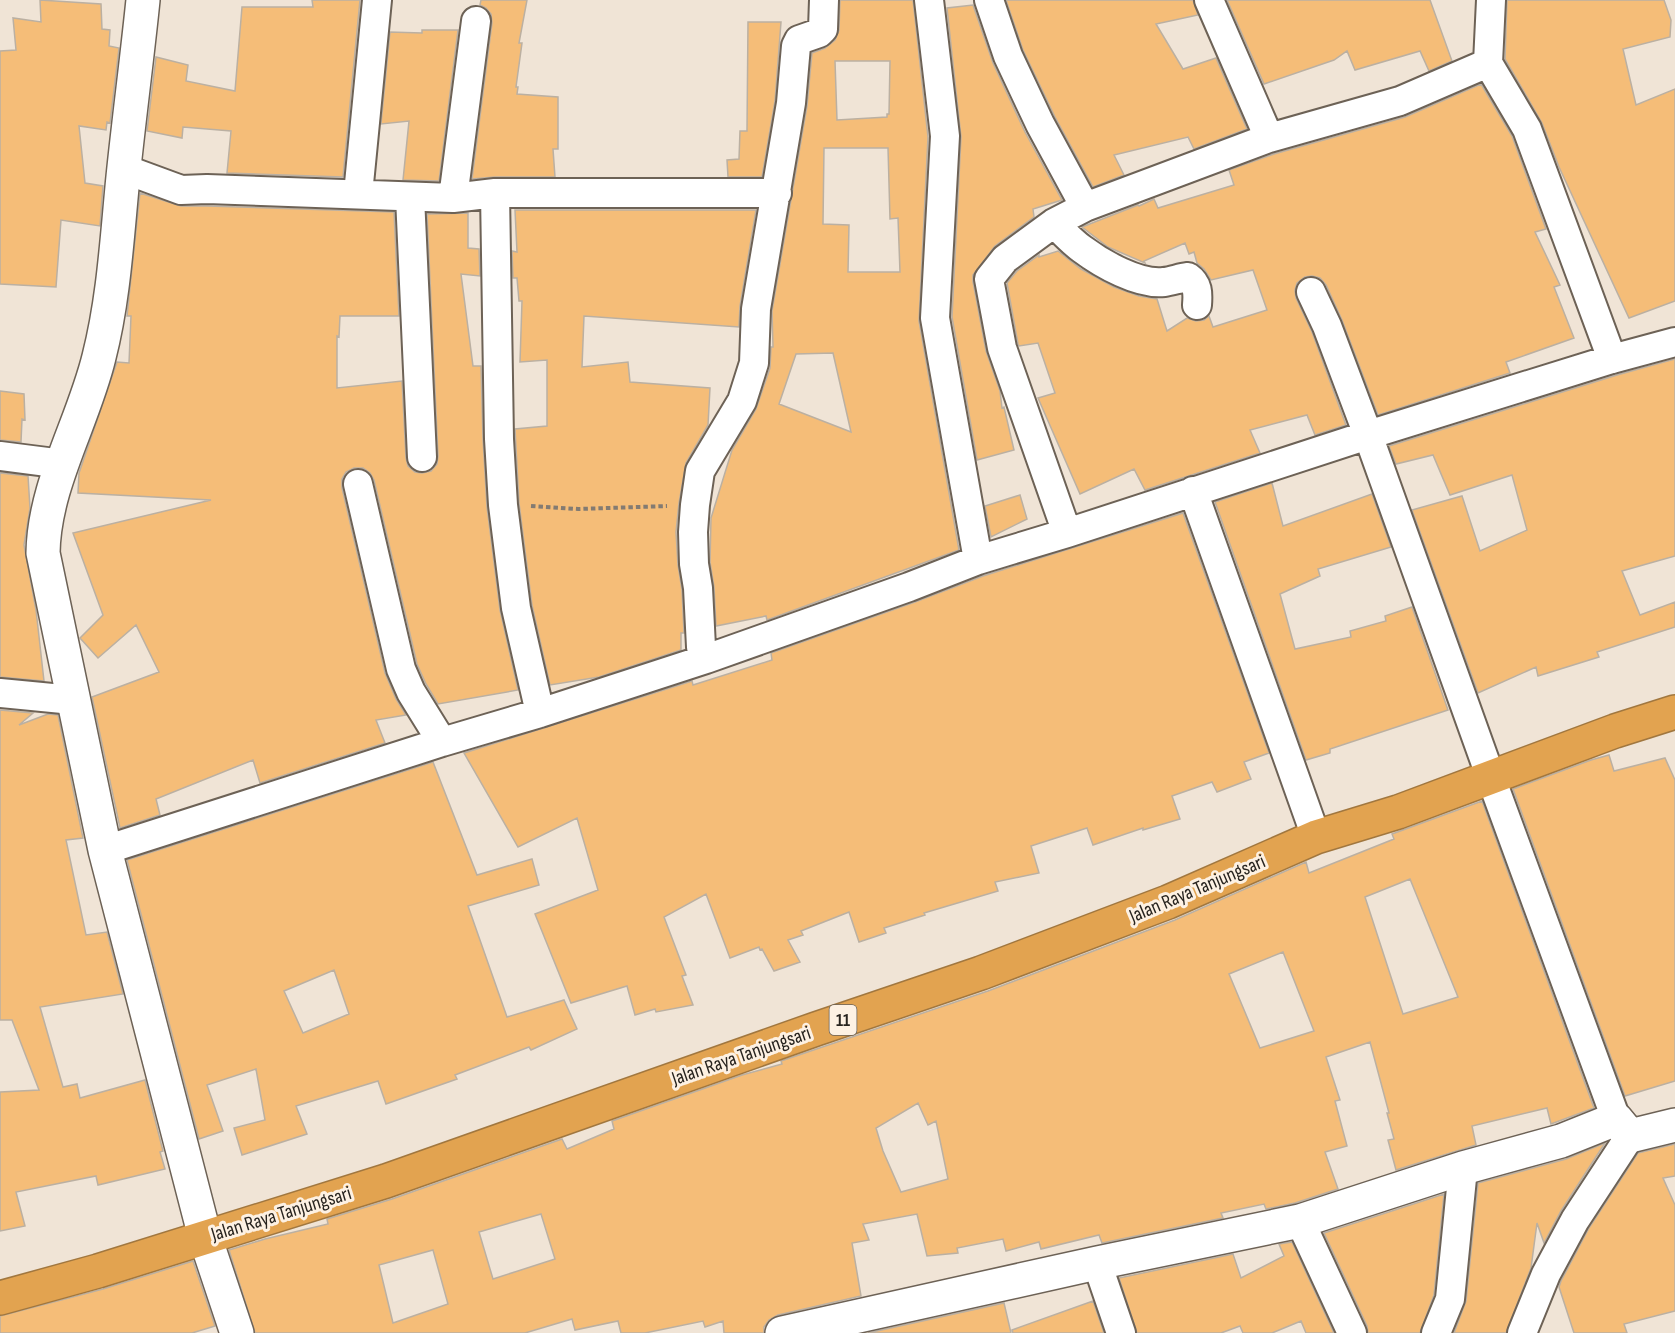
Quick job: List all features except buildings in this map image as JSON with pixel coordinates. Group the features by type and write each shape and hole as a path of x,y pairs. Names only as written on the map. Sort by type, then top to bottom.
{"highway":[{"name":"Jalan Raya Tanjungsari","path":"0,1298 98,1271 386,1181 981,973 1168,902 1316,837 1398,812 1675,712"}],"street":[{"path":"143,0 113,283 99,357 51,497 43,553 105,850 205,1237 237,1333"},
{"path":"358,194 377,0"},
{"path":"706,658 701,647 698,588 694,564 693,532 700,471 742,401 754,363 756,309 791,103 796,46 799,40 819,33 823,29 824,0"},
{"path":"929,0 945,136 935,318 978,560"},
{"path":"989,0 1008,56 1040,124 1085,207"},
{"path":"1209,0 1269,138"},
{"path":"1491,0 1488,63 1527,129 1612,359"},
{"path":"453,198 476,21"},
{"path":"1067,533 1002,348 989,279 1005,259 1054,223 1085,207 1269,138 1400,101 1488,63"},
{"path":"124,170 181,190 453,198 495,193 777,193"},
{"path":"495,193 499,427 503,505 516,608 540,713"},
{"path":"410,197 422,457"},
{"path":"1054,223 1080,248 1133,277 1164,282 1188,276 1194,281 1198,291 1197,305"},
{"path":"1311,292 1328,326 1491,778 1623,1127 1546,1274 1522,1333"},
{"path":"105,850 540,713 706,658 909,588 978,560 1368,435 1612,359 1675,342"},
{"path":"0,456 63,464"},
{"path":"358,484 401,669 411,692 442,742"},
{"path":"1193,491 1316,837"},
{"path":"0,693 73,700"},
{"path":"782,1333 836,1328 1097,1263 1300,1221 1463,1168 1561,1141 1623,1127 1675,1125"},
{"path":"1436,1333 1450,1299 1463,1168"},
{"path":"1300,1221 1352,1333"},
{"path":"1097,1263 1121,1333"}],"path":[{"path":"503,505 578,509 695,505"}]}
